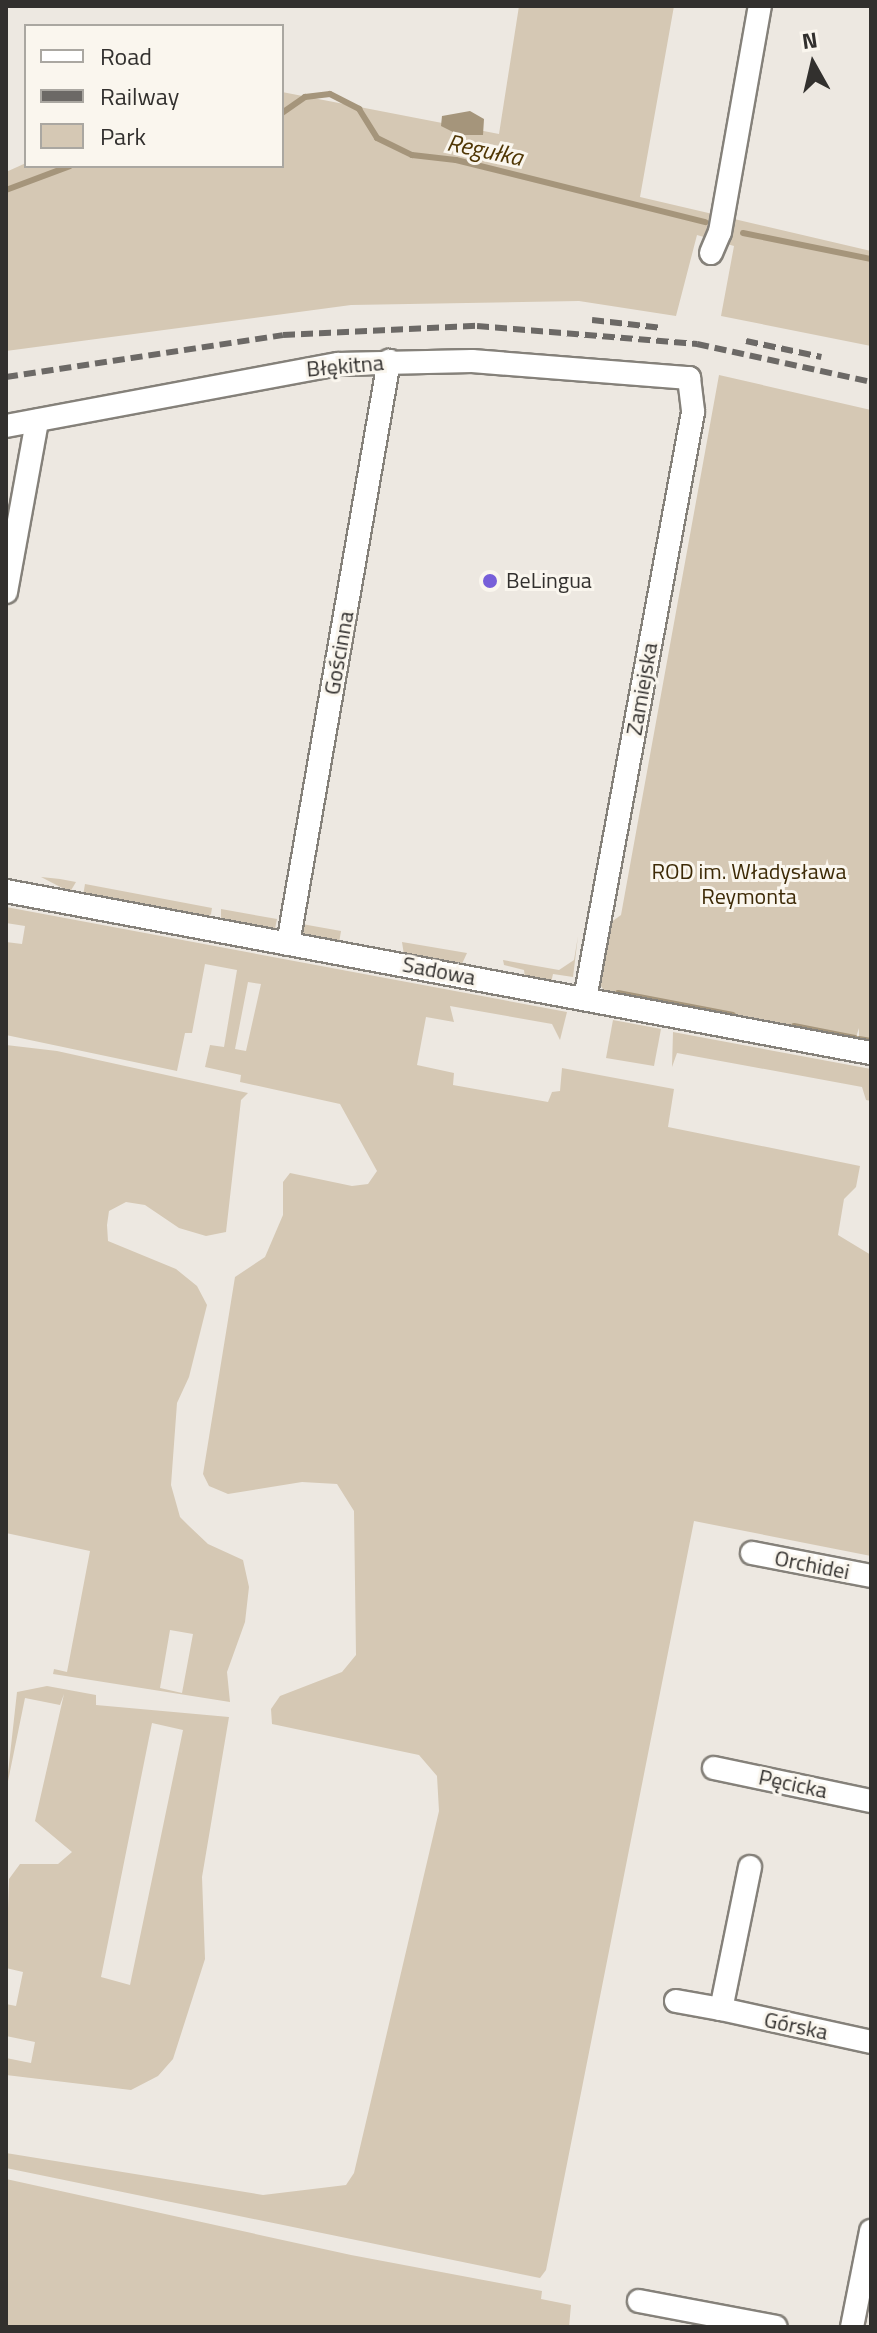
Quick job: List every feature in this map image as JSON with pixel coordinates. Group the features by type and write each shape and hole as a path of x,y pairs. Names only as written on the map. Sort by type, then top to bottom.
{"street":[{"path":"711,253 720,232 760,6"},
{"name":"Błękitna","path":"6,426 223,389 307,368 389,361 512,363 689,378"},
{"name":"Gościnna","path":"288,944 389,361"},
{"name":"Zamiejska","path":"585,999 693,412 689,378"},
{"path":"6,592 37,421"},
{"name":"Sadowa","path":"6,891 871,1053"},
{"name":"Orchidei","path":"752,1553 871,1576"},
{"name":"Pęcicka","path":"714,1768 871,1801"},
{"path":"721,2009 750,1867"},
{"name":"Górska","path":"676,2001 871,2042"},
{"path":"852,2327 871,2231"},
{"path":"639,2301 776,2327"}],"green space":[{"path":"519,6 674,6 640,197 871,251 871,346 721,316 734,246 697,235 676,316 579,301 351,305 6,351 6,172 24,164 24,168 284,168 284,92 499,134"},
{"name":"ROD im. Władysława Reymonta","path":"719,375 871,410 871,1043 859,1040 859,1028 855,1040 606,994 598,981 610,923 621,915"},
{"path":"41,877 60,879 76,882 70,892"},
{"path":"85,884 212,908 211,914 207,919 83,896"},
{"path":"6,907 567,1012 560,1040 552,1024 450,1006 454,1022 426,1017 417,1065 454,1073 453,1085 548,1102 552,1092 560,1091 562,1068 674,1089 668,1127 860,1166 856,1187 844,1199 838,1235 871,1255 871,1556 694,1521 546,2270 540,2278 6,2168 6,2153 263,2195 346,2185 354,2173 439,1811 437,1776 419,1755 272,1724 271,1709 280,1696 342,1672 356,1655 354,1511 337,1484 302,1482 228,1494 209,1486 203,1474 235,1277 265,1257 283,1215 283,1182 290,1173 352,1186 368,1184 377,1171 340,1104 240,1082 241,1075 205,1067 210,1045 224,1047 237,970 205,964 192,1033 185,1033 177,1071 6,1035 6,942 22,944 25,926 6,923","holes":["248,982 261,984 246,1051 235,1049"]},
{"path":"221,909 277,919 275,929 221,922"},
{"path":"302,924 341,931 339,943 305,936 299,930"},
{"path":"578,936 573,977 553,974 551,983 525,978 524,970 504,965 503,960 559,970 574,960"},
{"path":"402,942 467,953 461,966 404,955"},
{"path":"613,1020 661,1029 654,1066 606,1058"},
{"path":"673,1032 871,1069 871,1101 866,1100 862,1087 677,1053 672,1067"},
{"path":"6,1045 57,1051 248,1093 241,1100 226,1232 206,1236 179,1228 145,1205 126,1202 109,1211 107,1225 108,1241 176,1269 197,1286 207,1305 189,1377 177,1403 171,1485 180,1517 208,1544 243,1560 249,1587 245,1622 227,1672 230,1702 53,1674 54,1669 67,1672 90,1551 6,1533","holes":["170,1630 193,1634 182,1693 160,1688"]},
{"path":"47,1686 96,1695 96,1705 229,1717 202,1877 205,1959 173,2059 158,2076 131,2090 6,2075 6,2058 31,2063 35,2042 6,2036 6,2004 16,2006 23,1972 6,1968 9,1879 20,1864 58,1864 72,1852 35,1821 64,1694 60,1705 25,1698 6,1791 17,1692","holes":["152,1723 183,1730 130,1985 101,1977"]},
{"path":"6,2179 351,2255 542,2291 541,2299 571,2305 569,2327 6,2327"}],"shaded area":[{"path":"470,111 484,119 483,135 459,135 441,126 442,116"}],"waterway":[{"name":"Regułka","path":"284,112 305,97 330,94 359,109 377,138 412,155 456,160 705,222"},
{"name":"Regułka","path":"6,190 65,168"},
{"name":"Regułka","path":"743,233 871,259"},
{"path":"618,993 733,1015"},
{"path":"794,1026 855,1038"},
{"path":"859,1039 871,1041"}],"railway":[{"path":"592,320 663,328"},
{"path":"6,377 283,335 477,326 697,344 871,382"},
{"path":"746,341 821,357"}],"place":[{"name":"BeLingua","path":"490,581"}]}
